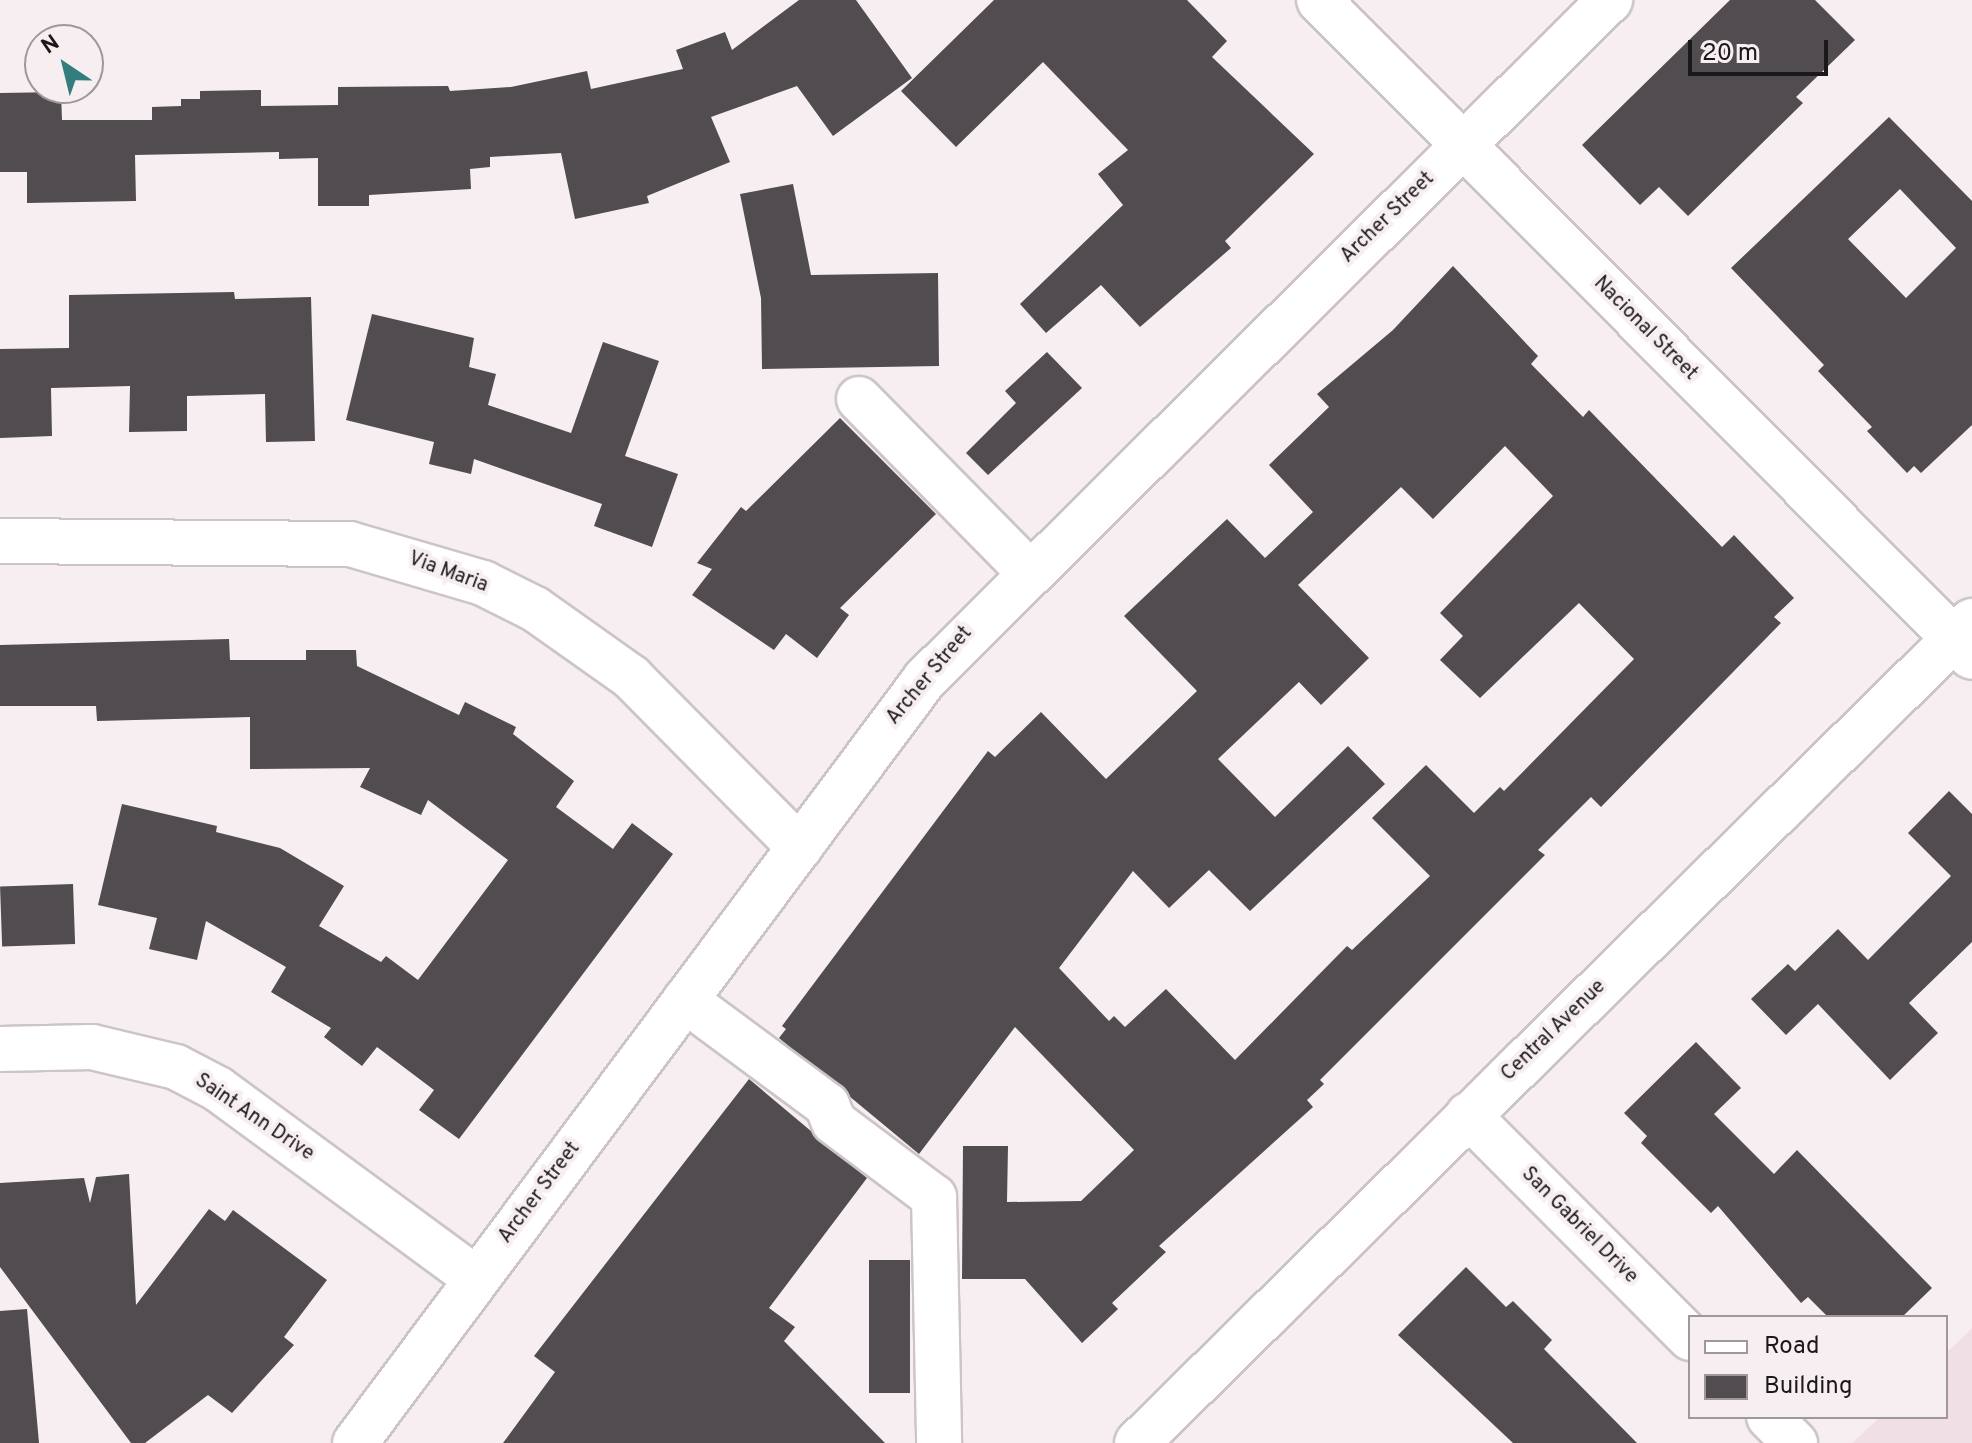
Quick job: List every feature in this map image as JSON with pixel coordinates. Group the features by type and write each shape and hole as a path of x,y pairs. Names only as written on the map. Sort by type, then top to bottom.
{"street":[{"name":"Nacional Street","path":"1319,0 1462,146 1966,639"},
{"name":"Archer Street","path":"355,1443 475,1278 925,679 1028,571 1610,0"},
{"path":"859,399 1028,571"},
{"name":"Via Maria","path":"0,541 350,544 483,583 535,609 631,677 800,848"},
{"name":"Central Avenue","path":"1137,1443 1468,1115 1966,639"},
{"path":"685,1000 827,1105 834,1122 934,1197 939,1443"},
{"name":"Saint Ann Drive","path":"0,1049 92,1047 176,1067 242,1106 475,1278"},
{"name":"San Gabriel Drive","path":"1468,1115 1688,1336"},
{"path":"1771,1419 1795,1443"}],"shaded area":[{"path":"1972,1328 1972,1443 1852,1443 1878,1419 1948,1419 1948,1351"}],"building":[{"path":"799,0 856,0 912,78 833,136 797,86 711,117 730,162 647,196 649,203 575,219 561,153 490,157 490,167 470,169 471,189 369,195 369,206 318,206 318,158 279,159 279,152 135,155 136,201 27,203 27,172 0,172 0,93 24,93 24,104 61,104 62,120 152,120 152,107 181,106 181,99 200,99 200,91 261,90 261,106 338,105 338,87 448,86 450,91 511,87 587,71 591,89 683,69 676,50 725,32 732,50"},
{"path":"994,0 1187,0 1227,41 1212,57 1314,154 1225,241 1231,248 1140,327 1101,285 1046,333 1020,304 1123,205 1098,174 1128,150 1043,62 956,147 901,91"},
{"path":"1730,0 1815,0 1855,40 1796,97 1803,103 1688,216 1659,187 1640,205 1582,145"},
{"path":"1889,117 1972,201 1972,425 1921,473 1914,466 1907,473 1867,431 1872,427 1818,371 1824,365 1731,268","holes":["1900,189 1956,248 1906,298 1848,239"]},
{"path":"793,184 811,275 938,273 939,366 762,369 761,298 740,194"},
{"path":"1453,266 1538,356 1531,364 1583,417 1589,410 1722,547 1734,535 1794,598 1774,617 1781,623 1601,807 1591,797 1538,850 1545,855 1320,1080 1324,1084 1307,1100 1313,1107 1159,1246 1166,1252 1112,1303 1118,1309 1082,1343 1025,1279 962,1279 963,1146 1008,1146 1007,1202 1081,1201 1134,1150 1015,1027 919,1154 779,1038 786,1029 782,1026 988,751 995,757 1041,712 1106,779 1197,691 1124,616 1227,519 1265,558 1313,512 1269,465 1329,407 1317,394 1393,330","holes":["1505,446 1553,496 1440,613 1463,636 1440,660 1480,698 1579,603 1634,659 1504,791 1500,787 1474,813 1426,765 1372,818 1430,876 1352,950 1347,946 1235,1060 1166,989 1125,1027 1114,1016 1109,1021 1059,968 1133,871 1169,908 1209,870 1250,911 1385,784 1348,746 1275,817 1218,759 1299,682 1321,705 1369,658 1298,585 1401,487 1433,519"]},
{"path":"234,292 235,299 311,297 315,441 266,442 265,394 187,396 187,431 129,432 130,386 51,388 52,436 0,438 0,349 69,348 69,295"},
{"path":"372,314 474,338 469,367 496,374 488,405 571,433 603,342 659,361 625,456 678,474 652,547 594,526 602,504 474,459 471,474 429,464 434,442 346,420"},
{"path":"1047,352 1082,388 988,475 966,453 1016,403 1005,391"},
{"path":"840,418 936,514 840,608 849,615 817,658 786,634 774,650 692,595 712,569 697,563 741,507 746,511"},
{"path":"229,639 230,660 306,660 306,650 356,650 357,666 459,715 465,702 516,727 513,734 574,781 556,807 613,849 632,823 673,854 459,1139 419,1110 434,1090 377,1047 362,1066 324,1037 331,1028 271,992 286,967 206,921 197,960 149,949 157,918 98,905 122,804 217,826 216,832 280,848 344,886 319,926 381,962 386,956 418,980 508,860 428,800 421,815 360,787 370,768 250,769 250,717 97,721 96,706 0,706 0,645"},
{"path":"1949,791 1972,814 1972,942 1909,1003 1938,1033 1890,1080 1818,1004 1786,1035 1751,999 1788,964 1795,971 1838,929 1868,960 1951,876 1908,833"},
{"path":"73,884 75,944 2,947 0,887"},
{"path":"1696,1042 1741,1088 1714,1114 1774,1174 1797,1150 1932,1288 1904,1315 1826,1315 1808,1297 1801,1303 1718,1206 1711,1213 1641,1143 1647,1136 1624,1113"},
{"path":"749,1079 867,1178 769,1308 795,1327 784,1341 885,1443 503,1443 555,1372 534,1356"},
{"path":"129,1174 136,1305 209,1209 225,1221 233,1210 327,1280 284,1337 294,1345 232,1413 208,1395 145,1443 131,1443 0,1267 0,1183 84,1178 90,1203 96,1177"},
{"path":"869,1260 910,1260 910,1393 869,1393"},
{"path":"1466,1267 1506,1307 1513,1301 1552,1340 1544,1349 1637,1443 1513,1443 1398,1335"},
{"path":"27,1309 39,1443 0,1443 0,1311"}]}
